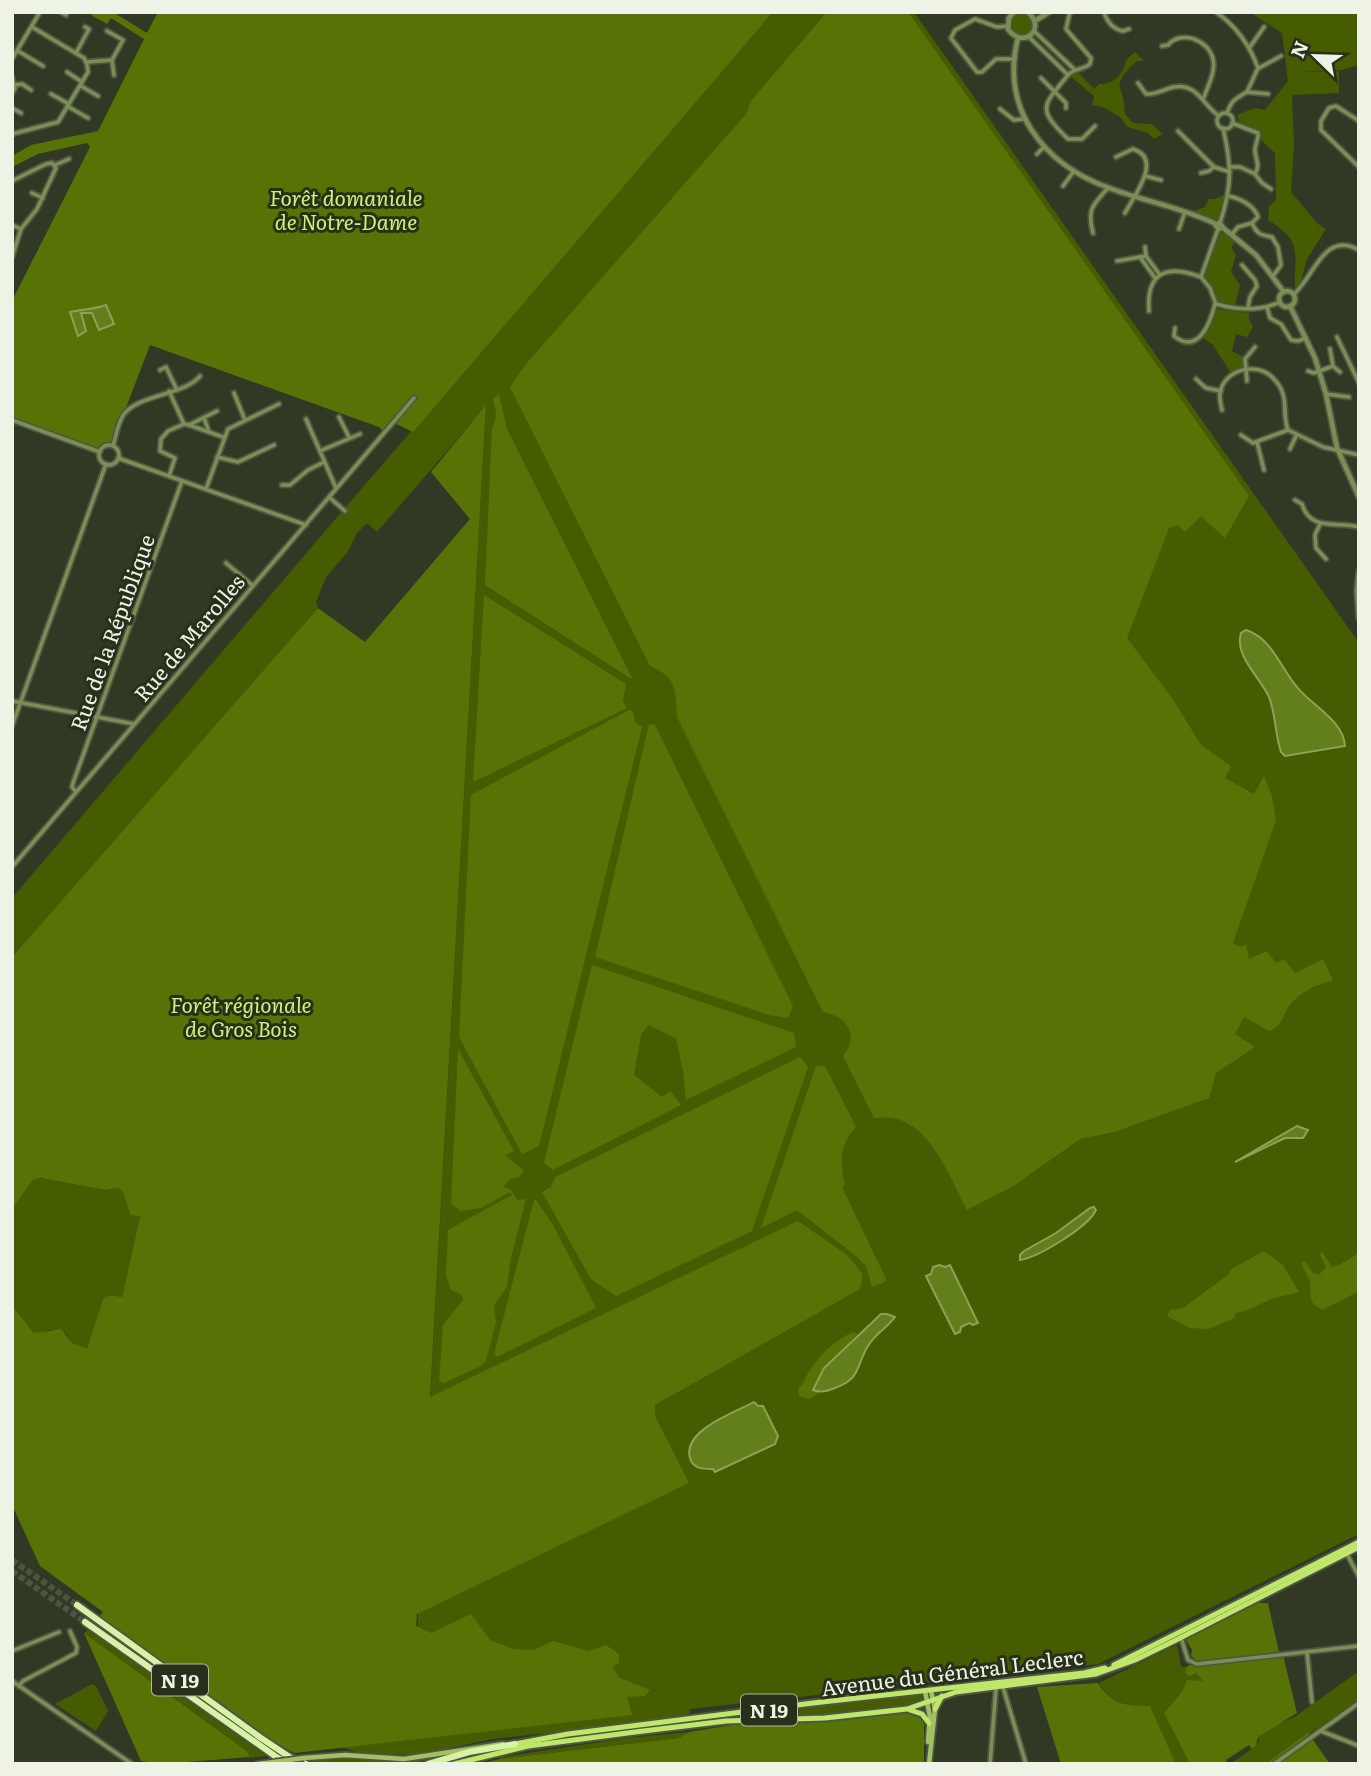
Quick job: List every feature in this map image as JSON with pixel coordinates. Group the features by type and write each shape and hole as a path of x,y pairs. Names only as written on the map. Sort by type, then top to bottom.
{"highway":[{"name":"N 19","path":"76,1605 261,1738 291,1758 305,1761"},
{"name":"N 19","path":"85,1622 289,1764"},
{"name":"N 19","path":"428,1764 468,1752 514,1744"}],"main road":[{"name":"N 19","path":"1180,1635 1359,1545"},
{"name":"N 19","path":"454,1764 528,1746 726,1721 825,1718 907,1709 942,1696 1097,1674 1136,1660 1359,1545"},
{"name":"Avenue du Général Leclerc","path":"514,1744 813,1703 1090,1672 1113,1665 1180,1635"},
{"path":"927,1764 931,1723 928,1691"},
{"path":"931,1723 942,1696"},
{"path":"930,1701 935,1709"},
{"path":"907,1709 922,1714 931,1723"},
{"path":"258,1764 345,1755 404,1759 482,1745 514,1744"}],"street":[{"path":"12,59 40,12"},
{"path":"61,12 66,16"},
{"path":"1011,13 1008,26 1010,32 1018,38 1028,36 1034,31 1035,21 1028,12"},
{"path":"1035,21 1049,12"},
{"path":"1070,12 1066,29 1091,58 1090,64 1073,69 1046,103 1045,109 1047,116 1068,139 1082,139 1095,125"},
{"path":"1104,12 1115,27 1124,31 1129,29"},
{"path":"1216,12 1226,19 1250,47 1258,68"},
{"path":"1008,26 997,27 975,19 955,30 951,38 977,72 982,72 996,59 1015,59"},
{"path":"12,134 58,122 88,72 86,62 76,53 24,22"},
{"path":"76,53 89,29 85,27"},
{"path":"1250,47 1264,27"},
{"path":"107,31 123,40 112,60 114,75"},
{"path":"1034,31 1073,69"},
{"path":"1028,36 1068,75"},
{"path":"1162,46 1168,46 1175,38 1183,36 1195,40 1209,51 1213,57 1213,68 1204,97"},
{"path":"1018,38 1015,59 1016,91 1024,120 1044,147 1074,171 1108,188 1185,212 1219,226 1256,255 1284,292 1294,294"},
{"path":"12,44 43,66"},
{"path":"1227,113 1230,103 1247,92 1258,68 1281,55"},
{"path":"86,62 112,60"},
{"path":"67,72 98,96"},
{"path":"12,77 12,93"},
{"path":"1041,78 1066,103 1066,108"},
{"path":"1138,83 1146,94 1152,95 1183,86 1204,97 1210,110 1219,116"},
{"path":"14,85 20,84 32,90"},
{"path":"1247,92 1268,94"},
{"path":"51,94 88,118"},
{"path":"1358,164 1321,130 1321,121 1329,108 1336,106 1359,121"},
{"path":"12,108 20,113"},
{"path":"1000,109 1014,120 1024,120"},
{"path":"1219,116 1227,113"},
{"path":"1227,113 1231,115 1232,123"},
{"path":"1219,116 1217,124 1223,128 1232,123"},
{"path":"1232,123 1258,133 1255,149 1259,167 1255,174"},
{"path":"1201,277 1228,196 1231,169 1223,128"},
{"path":"1178,131 1214,167 1240,167 1255,174 1271,189"},
{"path":"1037,154 1044,147"},
{"path":"1116,157 1133,149 1140,151 1145,158 1145,176 1125,214"},
{"path":"12,181 41,166 52,163 54,165 69,159"},
{"path":"12,257 21,229 37,209 55,172 54,165"},
{"path":"1201,173 1214,167"},
{"path":"1063,186 1074,171"},
{"path":"1145,176 1161,180"},
{"path":"1093,233 1089,217 1091,209 1108,188"},
{"path":"32,193 43,198"},
{"path":"1228,196 1239,199 1255,210 1258,217 1232,234"},
{"path":"1179,229 1185,212"},
{"path":"1252,223 1256,232 1261,236 1272,237 1278,247 1281,265 1273,276"},
{"path":"12,225 21,229"},
{"path":"1290,306 1294,303 1294,294 1307,281 1319,258 1328,250 1341,245 1359,250"},
{"path":"1145,247 1146,256 1160,275"},
{"path":"1117,261 1146,256"},
{"path":"1140,257 1155,278"},
{"path":"1242,265 1257,286 1250,297 1248,309"},
{"path":"1149,311 1148,290 1155,278 1175,271 1185,271 1201,277 1210,288 1216,304 1206,330 1193,341 1186,343 1174,336 1175,328"},
{"path":"1280,302 1280,296 1284,292"},
{"path":"1216,304 1248,309 1267,307 1280,302"},
{"path":"1280,302 1290,306"},
{"path":"1290,306 1319,372 1338,451 1359,497"},
{"path":"1267,307 1270,318 1281,324 1291,340 1306,338"},
{"path":"1337,337 1359,383"},
{"path":"1247,381 1245,359 1255,347"},
{"path":"1329,349 1333,366 1340,372"},
{"path":"1308,371 1319,372 1333,366"},
{"path":"160,370 166,367 177,390"},
{"path":"1222,410 1221,391 1229,377 1246,369 1264,371 1278,384 1286,403 1285,422 1288,430 1311,443 1359,455"},
{"path":"113,446 123,415 130,409 177,390 196,381 200,376"},
{"path":"1196,379 1206,388 1221,391"},
{"path":"169,391 187,425 223,437"},
{"path":"234,393 245,420"},
{"path":"1326,394 1349,397"},
{"name":"Rue de Marolles","path":"12,867 414,398"},
{"path":"206,489 228,429 279,404"},
{"path":"169,476 175,458 160,451 161,439 168,431 218,411"},
{"path":"339,417 350,438"},
{"path":"204,418 209,432"},
{"path":"306,419 336,488"},
{"path":"12,427 13,420 100,452"},
{"path":"1241,435 1247,440 1257,442 1288,430"},
{"path":"319,451 360,434"},
{"path":"1290,449 1296,436"},
{"path":"1257,442 1264,470"},
{"path":"217,457 239,462 274,445"},
{"path":"113,446 118,452 118,458 112,464 106,464 101,461 100,452 103,447 113,446"},
{"path":"118,458 306,525"},
{"path":"282,485 290,485 308,470 324,462"},
{"path":"12,726 106,464"},
{"name":"Rue de la République","path":"76,792 72,788 182,481"},
{"path":"329,497 345,511"},
{"path":"1295,500 1302,504 1312,519 1320,523 1359,527"},
{"path":"1320,523 1315,535 1316,548 1326,559"},
{"path":"226,563 253,585"},
{"path":"1359,572 1359,618"},
{"path":"12,701 134,724"},
{"path":"1346,1553 1359,1577"},
{"path":"19,1686 23,1681 76,1653 77,1647 70,1631"},
{"path":"12,1651 59,1632"},
{"path":"1180,1635 1188,1660 1197,1664 1359,1646"},
{"path":"1307,1652 1312,1702"},
{"path":"12,1681 132,1764"},
{"path":"989,1764 1000,1688"},
{"path":"1000,1688 1026,1764"},
{"path":"1274,1764 1359,1703"},
{"path":"1321,1731 1359,1746"}],"shaded area":[{"path":"773,12 914,12 1359,643 1359,1534 1098,1664 690,1709 690,1713 673,1719 492,1739 416,1755 361,1753 341,1747 411,1740 486,406 377,532 367,523 357,533 347,553 326,577 316,602 318,608 12,957 12,898"},
{"path":"1250,12 1359,13 1359,65 1342,70 1291,72 1339,71 1339,93 1292,95 1294,145 1291,192 1318,224 1326,229 1307,259 1300,284 1295,288 1295,249 1287,235 1268,220 1269,206 1276,200 1275,153 1262,141 1260,132 1240,123 1237,115 1255,108 1265,110 1288,81 1282,33"},
{"path":"1021,13 1029,16 1032,24 1029,32 1021,35 1013,32 1010,24 1013,16"},
{"path":"1135,52 1144,61 1137,61 1120,82 1125,114 1133,123 1152,124 1163,134 1154,139 1148,133 1127,127 1120,117 1103,107 1092,105 1094,96 1070,76 1076,70 1094,89 1099,84 1109,83 1117,78 1126,60"},
{"path":"1226,194 1221,215 1216,220 1191,212 1205,207 1209,199"},
{"path":"1223,232 1236,240 1231,248 1236,255 1231,272 1240,285 1235,305 1218,303 1216,293 1204,275 1218,234"},
{"path":"106,305 114,324 99,330 92,313 81,313 86,331 78,336 70,312"},
{"path":"1217,309 1249,313 1253,327 1247,337 1236,334 1232,351 1243,357 1243,367 1231,373 1213,345 1201,336 1209,329"},
{"path":"1246,630 1263,640 1303,694 1333,721 1345,746 1285,756 1281,752 1269,697 1241,650 1241,633"},
{"path":"1297,1126 1308,1130 1303,1138 1285,1138 1235,1162"},
{"path":"39,1178 105,1190 118,1188 123,1192 129,1213 140,1215 122,1297 110,1295 103,1299 87,1348 72,1343 65,1333 50,1330 41,1334 33,1332 12,1305 12,1209 33,1180"},
{"path":"1094,1207 1096,1210 1083,1225 1039,1253 1020,1260 1024,1251"},
{"path":"950,1265 978,1323 969,1323 955,1334 926,1276 931,1274 933,1267"},
{"path":"881,1314 895,1317 871,1342 854,1376 832,1389 813,1390 824,1368"},
{"path":"754,1402 763,1406 778,1436 775,1444 715,1472 713,1469 693,1464 690,1448 694,1439 712,1423"},
{"path":"88,1630 266,1756 251,1758 248,1752 84,1633"},
{"path":"1177,1645 1181,1667 1186,1667 1185,1672 1196,1672 1204,1682 1183,1690 1164,1713 1190,1764 1176,1764 1150,1707 1120,1703 1109,1696 1099,1683"},
{"path":"1359,1671 1359,1700 1265,1764 1230,1764 1256,1746 1258,1737 1296,1716"},
{"path":"92,1684 96,1686 108,1711 96,1731 55,1704"},
{"path":"921,1694 923,1701 900,1707 816,1716 719,1719 720,1717"},
{"path":"689,1732 679,1738 500,1759 626,1738"},
{"path":"339,1757 430,1759 413,1764 318,1764 311,1761"}],"green space":[{"name":"Forêt domaniale de Notre-Dame","path":"93,12 113,12 147,33 158,12 773,12 413,432 394,423 383,431 379,427 150,345 114,439 100,450 12,420 12,301 90,147 87,143 38,154 12,167 12,156 31,145 98,131 144,39 111,18 107,24 91,15"},
{"path":"827,12 908,12 1249,496 1225,538 1201,516 1185,532 1178,525 1169,528 1127,638 1174,701 1201,745 1231,766 1225,778 1254,794 1264,776 1272,796 1276,820 1233,943 1240,947 1246,945 1249,959 1267,951 1276,963 1284,959 1295,973 1323,959 1333,981 1298,997 1274,1029 1269,1031 1244,1017 1235,1034 1255,1047 1216,1073 1209,1098 1114,1132 1080,1139 1015,1185 967,1210 938,1154 917,1130 905,1122 891,1118 874,1118 843,1056 850,1041 848,1028 839,1018 823,1012 677,717 673,685 666,675 650,666 510,387 526,364 746,114 751,101"},
{"path":"499,394 507,429 633,680 485,585 492,428 496,417 493,399"},
{"name":"Forêt régionale de Gros Bois","path":"486,405 430,1397 798,1221 847,1255 863,1274 860,1289 655,1405 655,1416 689,1483 417,1614 416,1626 431,1633 471,1614 490,1640 514,1649 534,1650 553,1641 589,1651 606,1645 619,1654 619,1663 612,1667 620,1678 650,1690 645,1696 627,1697 632,1715 295,1753 277,1744 99,1617 103,1612 40,1566 12,1505 12,1305 33,1332 61,1329 72,1343 87,1348 103,1299 110,1295 122,1297 140,1216 130,1215 123,1192 118,1188 105,1190 40,1178 33,1180 12,1209 12,957 318,608 365,642 470,519 431,472"},
{"path":"484,595 626,684 623,701 627,708 473,782"},
{"path":"629,710 633,711 635,722 642,727 539,1146 522,1154 459,1037 471,795"},
{"path":"649,724 655,725 793,1006 788,1018 769,1015 595,957"},
{"path":"592,965 794,1033 796,1047 686,1100 676,1038 648,1025 641,1035 634,1075 662,1097 670,1091 681,1105 553,1170 544,1163"},
{"path":"458,1049 514,1151 505,1155 524,1171 519,1177 510,1179 503,1187 511,1190 517,1200 526,1199 507,1286 494,1306 496,1322 486,1361 481,1366 444,1383 439,1381 443,1325 463,1300 462,1295 451,1290 446,1275 448,1230 512,1195 510,1192 481,1208 461,1211 451,1204"},
{"path":"800,1057 808,1067 752,1231 616,1296 591,1279 542,1192 551,1187 555,1177"},
{"path":"816,1066 825,1066 856,1127 842,1154 845,1185 842,1187 887,1281 872,1287 866,1266 797,1210 761,1228"},
{"path":"534,1200 553,1225 596,1308 497,1357 494,1354"},
{"path":"1264,1251 1283,1265 1299,1292 1236,1313 1234,1318 1209,1329 1190,1328 1167,1316 1170,1310 1183,1308 1228,1275 1231,1269"},
{"path":"1322,1252 1332,1267 1359,1253 1359,1291 1323,1310 1312,1300 1309,1279 1301,1262 1306,1262 1313,1273 1319,1275 1326,1267 1320,1254"},
{"path":"853,1332 858,1334 824,1368 813,1390 819,1393 809,1399 799,1396 798,1389 818,1358 834,1343"},
{"path":"1254,1603 1268,1603 1297,1713 1258,1737 1256,1746 1252,1749 1249,1745 1226,1760 1228,1764 1190,1764 1164,1713 1183,1690 1187,1680 1203,1681 1196,1673 1189,1676 1185,1672 1186,1667 1194,1663 1192,1650 1186,1640"},
{"path":"84,1633 248,1752 250,1757 161,1764 141,1761"},
{"path":"1098,1683 1109,1696 1120,1703 1150,1706 1176,1764 1061,1764 1037,1687"},
{"path":"910,1713 920,1715 924,1719 924,1764 480,1764 500,1759 679,1738 689,1732 732,1725"},
{"path":"1308,1733 1330,1764 1265,1764"}],"tunnel":[{"path":"12,1560 77,1605"},
{"path":"12,1571 85,1622"}]}
